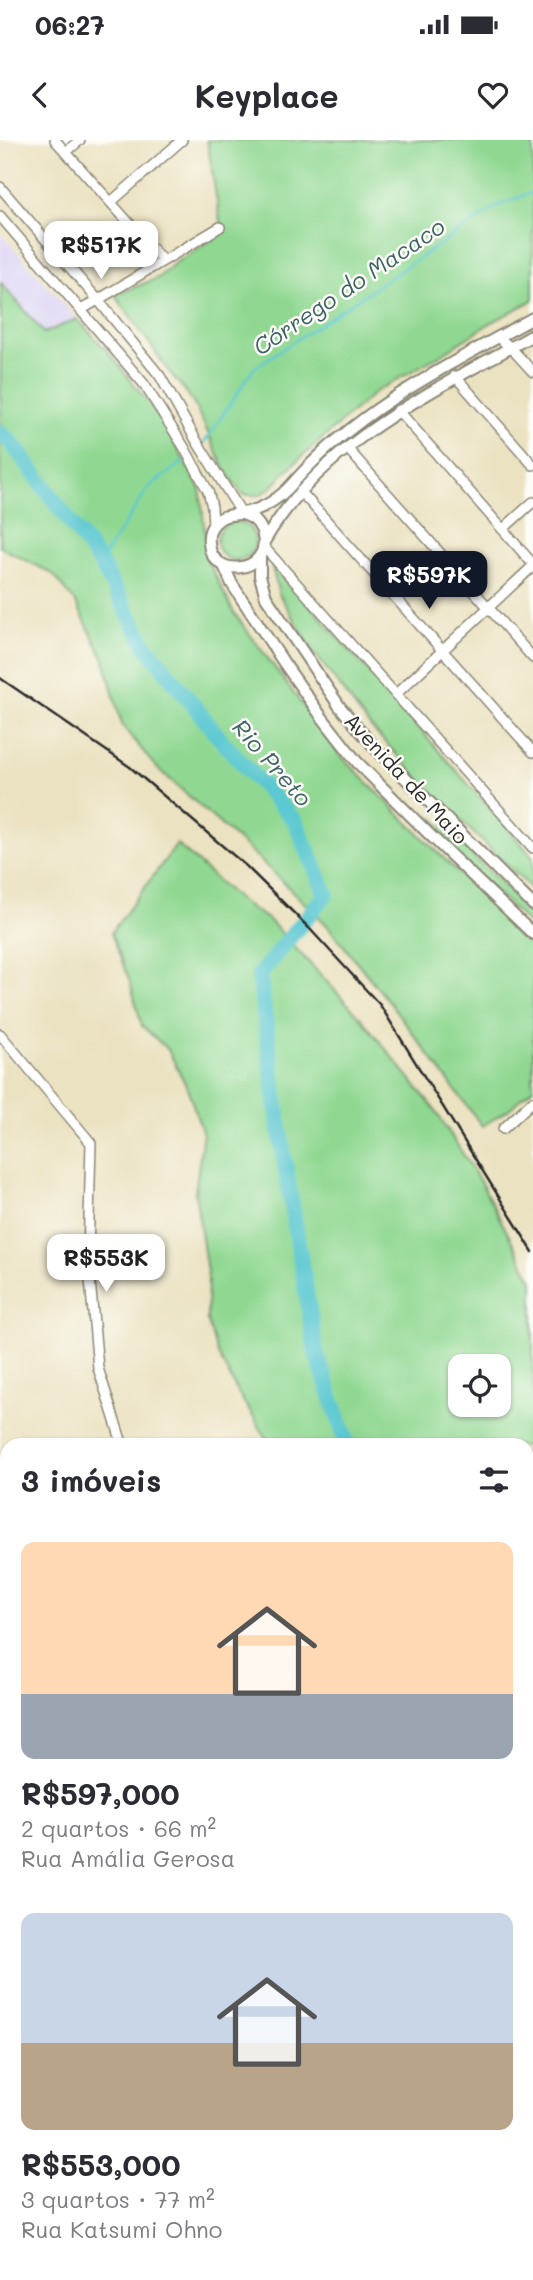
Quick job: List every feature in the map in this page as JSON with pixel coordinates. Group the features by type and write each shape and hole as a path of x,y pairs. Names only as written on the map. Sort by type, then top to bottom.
{"main road":[{"path":"533,318 388,400 338,439 306,468 282,496 263,507 242,514 229,514 213,526 209,545 214,558 231,568 244,567 256,561 274,524 301,492 347,448 397,411 455,376 533,335"},
{"path":"242,514 252,518 260,526 262,548"},
{"name":"Avenida de Maio","path":"262,548 260,576 266,597 340,707 376,749 533,905"},
{"name":"Avenida de Maio","path":"224,566 232,584 284,663 358,762 533,934"}],"street":[{"path":"55,140 163,261"},
{"path":"66,152 80,140"},
{"path":"111,202 182,140"},
{"path":"0,187 160,376 242,514"},
{"path":"0,216 144,384 208,491 213,526"},
{"path":"81,310 220,227"},
{"path":"498,337 533,372"},
{"path":"455,376 533,465"},
{"path":"396,694 533,566 397,411"},
{"path":"347,448 533,658"},
{"path":"301,492 533,752"},
{"path":"503,529 533,502"},
{"path":"262,548 533,848"},
{"path":"0,1034 91,1143 88,1257 98,1368 120,1438"},
{"path":"503,1129 533,1101"}],"shaded area":[{"path":"0,233 77,319 44,333 20,303 0,284"}],"green space":[{"path":"207,140 533,140 533,300 375,392 285,472 272,487 260,495 244,495 228,474 189,396 115,295 158,278 175,263 222,233"},
{"path":"1,283 44,333 77,319 110,354 158,415 200,488 208,561 234,613 340,755 533,947 533,1088 508,1110 482,1126 390,1003 327,925 257,857 155,766 122,725 104,659 76,603 53,574 0,547"},
{"path":"236,522 249,528 255,541 249,554 236,560 223,554 217,541 223,528"},
{"path":"272,568 303,598 533,857 533,890 440,801 368,724 313,651 279,594"},
{"path":"434,819 533,913 533,928 429,828"},
{"path":"177,844 239,900 270,921 360,1017 436,1111 481,1183 533,1281 533,1438 267,1438 237,1391 217,1352 207,1320 208,1278 195,1192 203,1134 187,1087 168,1050 142,1026 130,982 111,933"}],"waterway":[{"name":"Córrego do Macaco","path":"202,446 254,368 499,205 533,192"},
{"name":"Rio Preto","path":"0,433 11,442 100,562 146,646 222,741 295,821 326,894 259,975 283,1152 316,1352 345,1438"},
{"name":"Córrego do Macaco","path":"100,562 149,487 187,459"}],"railway":[{"path":"0,678 130,767 246,866 309,928 380,1005 533,1252"}]}
